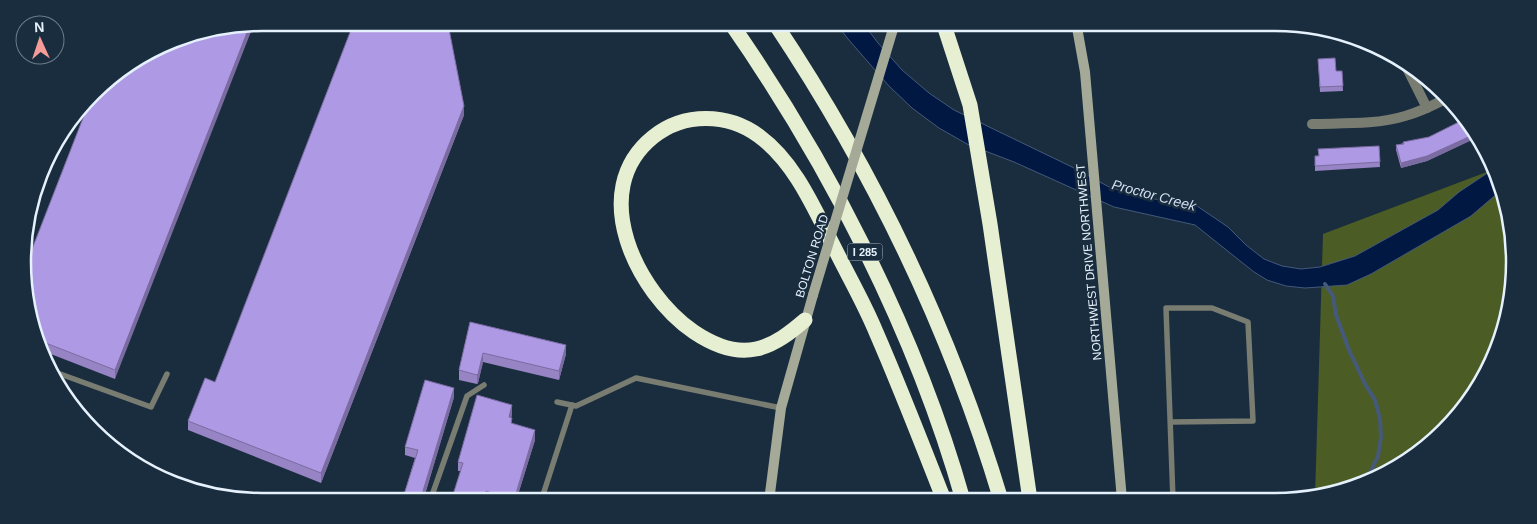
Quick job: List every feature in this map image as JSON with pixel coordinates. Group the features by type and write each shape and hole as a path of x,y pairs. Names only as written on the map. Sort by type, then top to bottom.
{"highway":[{"name":"I 285","path":"736,31 783,102 828,181 868,258 918,368 961,493"},
{"name":"I 285","path":"780,31 844,132 899,237 950,351 972,410 999,493"},
{"path":"946,31 970,105 985,192 1029,493"},
{"path":"805,320 779,340 763,347 748,350 731,349 713,343 691,330 674,316 658,298 644,280 632,257 626,238 621,197 625,178 631,163 641,148 653,137 666,128 683,121 698,118 717,118 739,125 759,136 791,170 809,198 876,330 941,493"}],"main road":[{"name":"BOLTON ROAD","path":"770,493 781,408 805,320 892,31"},
{"name":"NORTHWEST DRIVE NORTHWEST","path":"1078,31 1085,72 1121,493"}],"street":[{"path":"1412,77 1427,108"},
{"path":"1312,124 1380,121 1404,117 1441,102"}],"lane":[{"path":"1171,422 1253,421 1248,322 1212,308 1166,308 1174,493"},
{"path":"60,374 151,407 167,374"},
{"path":"557,402 576,406 636,378 781,408"},
{"path":"433,493 466,396 484,385"},
{"path":"544,493 572,405"}],"green space":[{"path":"1487,172 1498,202 1504,232 1506,262 1504,292 1494,336 1475,377 1448,414 1415,445 1390,462 1349,481 1315,489 1323,234"}],"water":[{"path":"842,31 869,31 902,70 929,93 954,110 1111,188 1163,201 1197,206 1228,227 1264,259 1282,266 1301,269 1320,267 1355,256 1438,210 1459,192 1488,173 1496,195 1471,216 1371,274 1347,285 1305,288 1286,286 1267,280 1254,272 1195,225 1114,207 1014,162 967,144 939,128 912,108 889,86"}],"building":[{"path":"351,31 449,31 464,106 321,473 188,421 205,378 215,382"},
{"path":"247,32 115,370 46,343 39,322 33,292 32,250 84,116 99,99 134,70 160,55 202,39"},
{"path":"1335,58 1336,71 1342,71 1343,86 1320,87 1318,59"},
{"path":"1458,122 1469,137 1427,156 1401,163 1396,145 1429,137"},
{"path":"1379,146 1380,162 1315,166 1315,156 1319,156 1318,149"},
{"path":"470,322 566,345 559,371 483,353 477,375 459,370"},
{"path":"425,380 454,388 422,493 405,493 418,450 405,447"},
{"path":"477,395 512,405 509,417 512,418 511,423 535,430 516,493 492,493 486,491 485,493 454,493 463,463 458,462"}],"waterway":[{"path":"1325,284 1333,296 1336,315 1349,350 1375,400 1380,419 1381,437 1378,456 1370,472"}],"water label":[{"name":"Proctor Creek","path":"1154,195"}]}
